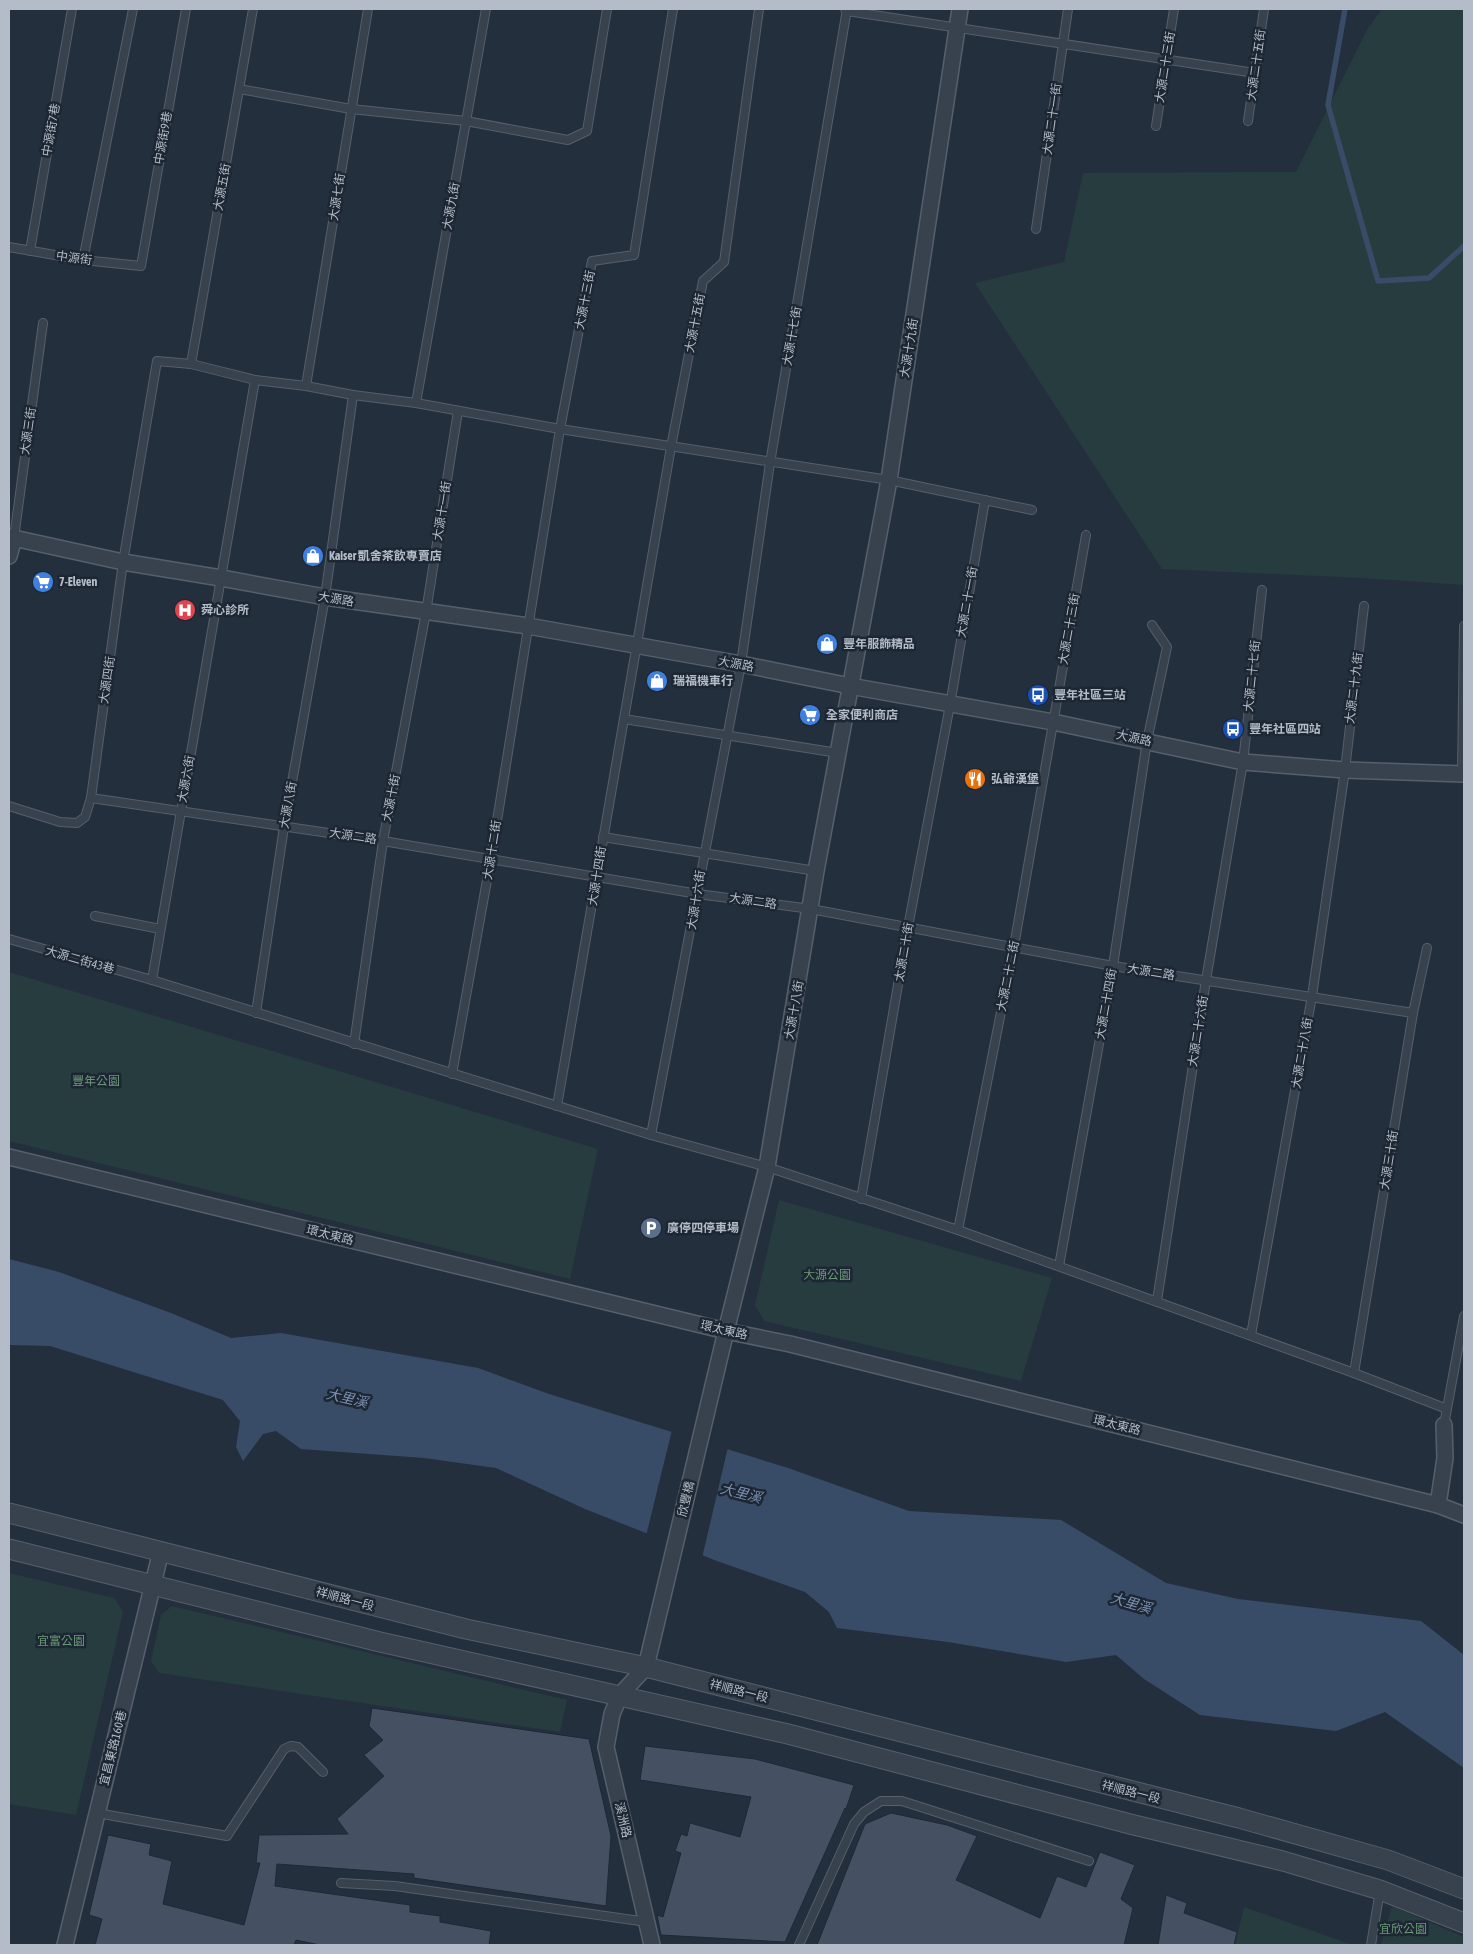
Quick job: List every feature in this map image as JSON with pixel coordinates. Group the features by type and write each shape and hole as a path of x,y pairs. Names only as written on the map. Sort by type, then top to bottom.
{"street":[{"name":"大源十九街","path":"850,686 889,480 960,9"},
{"path":"9,556 11,537"},
{"name":"大源路","path":"11,537 123,562 325,597 528,626 637,645 950,705 1052,722 1243,762 1345,770 1463,774"},
{"name":"大源十八街","path":"726,1331 767,1167 816,871 850,686"},
{"name":"環太東路","path":"9,1157 726,1331 790,1344 1438,1505 1464,1516"},
{"name":"欣豐橋","path":"646,1667 726,1331"},
{"path":"1438,1505 1445,1458 1444,1425"},
{"name":"祥順路一段","path":"9,1513 466,1629 646,1667 1257,1823 1388,1860 1464,1889"},
{"path":"9,1549 380,1642 788,1734 1130,1824 1283,1861 1380,1890 1464,1923"},
{"name":"宜昌東路160巷","path":"65,1945 161,1551"},
{"path":"620,1695 646,1667"},
{"name":"溪洲路","path":"620,1695 612,1714 606,1747 652,1945"}],"lane":[{"name":"中源街7巷","path":"30,251 72,9"},
{"path":"83,260 133,9"},
{"name":"中源街9巷","path":"141,266 186,9"},
{"name":"大源五街","path":"191,364 253,9"},
{"name":"大源七街","path":"306,386 368,9"},
{"name":"大源九街","path":"416,403 486,9"},
{"path":"238,89 352,109 466,121 568,140 587,130 607,9"},
{"name":"大源十三街","path":"528,626 560,430 592,261 634,255 673,9"},
{"name":"大源十五街","path":"637,645 671,447 703,282 724,262 759,9"},
{"name":"大源二十一街","path":"1036,229 1068,9"},
{"name":"大源二十三街","path":"1156,126 1174,9"},
{"name":"大源二十五街","path":"1248,121 1264,9"},
{"path":"846,10 1255,73"},
{"name":"大源十七街","path":"741,664 770,463 846,10"},
{"name":"中源街","path":"9,247 83,260 141,266"},
{"name":"大源三街","path":"11,537 43,323"},
{"path":"123,562 157,361 191,364 255,380 416,403 560,430 889,480 1032,510"},
{"path":"221,578 255,380"},
{"path":"325,597 353,395"},
{"name":"大源十一街","path":"426,612 458,411"},
{"name":"大源二十一街","path":"950,705 985,500"},
{"name":"大源二十三街","path":"1052,722 1086,535"},
{"name":"大源四街","path":"9,806 60,822 77,823 85,817 91,798 123,562"},
{"name":"大源六街","path":"152,980 221,578"},
{"name":"大源二十七街","path":"1243,762 1262,590"},
{"name":"大源八街","path":"256,1013 284,827 325,597"},
{"name":"大源二十九街","path":"1345,770 1364,606"},
{"name":"大源十街","path":"354,1044 383,840 426,612"},
{"path":"1147,741 1167,647 1152,625"},
{"name":"大源十二街","path":"452,1074 491,858 528,626"},
{"path":"1463,774 1464,626"},
{"name":"大源十四街","path":"557,1106 637,645"},
{"name":"大源十六街","path":"652,1135 741,664"},
{"name":"太源二十街","path":"861,1199 908,927 950,705"},
{"path":"624,719 838,754"},
{"name":"大源二十二街","path":"958,1230 1014,946 1052,722"},
{"name":"大源二十四街","path":"1059,1266 1113,966 1147,741"},
{"name":"大源二十六街","path":"1157,1301 1206,980 1243,762"},
{"name":"大源二十八街","path":"1251,1335 1312,996 1345,770"},
{"name":"大源二路","path":"91,798 383,840 698,894 811,909 1113,966 1413,1013"},
{"path":"604,837 816,871"},
{"path":"95,916 160,930"},
{"name":"大源二街43巷","path":"9,939 152,980 652,1135 767,1167 958,1230 1251,1335 1447,1408"},
{"name":"大源三十街","path":"1354,1373 1413,1013 1427,948"},
{"path":"1444,1425 1464,1316"},
{"path":"98,1813 227,1836 284,1749 291,1746 298,1747 323,1772"},
{"path":"799,1945 854,1824 864,1812 881,1801 902,1801 1089,1860"},
{"path":"341,1883 395,1886 647,1922"},
{"path":"1371,1945 1380,1890"}],"green space":[{"path":"1382,9 1464,9 1464,585 1363,578 1162,569 975,283 1064,262 1083,173 1296,172 1368,28"},
{"name":"豐年公園","path":"9,972 598,1149 570,1279 9,1141"},
{"name":"大源公園","path":"779,1200 1052,1278 1021,1381 764,1321 755,1305"},
{"name":"宜富公園","path":"9,1573 114,1598 123,1612 76,1815 9,1804"},
{"path":"172,1606 567,1700 560,1732 159,1673 151,1661 161,1615"},
{"name":"宜欣公園","path":"1392,1906 1464,1937 1464,1945 1381,1945"},
{"path":"1244,1907 1353,1945 1235,1945"}],"water":[{"name":"大里溪","path":"9,1259 59,1272 171,1313 231,1338 281,1333 478,1368 549,1394 788,1468 909,1511 1061,1520 1166,1583 1238,1599 1421,1621 1464,1655 1464,1768 1385,1712 1336,1731 1200,1715 1144,1679 1116,1655 1066,1662 948,1642 837,1628 829,1612 805,1592 717,1561 585,1509 496,1468 424,1458 301,1449 276,1431 263,1434 243,1461 236,1447 240,1421 223,1400 50,1346 9,1345"}],"pier":[{"path":"672,1430 728,1447 702,1558 646,1536"}],"building":[{"path":"372,1708 589,1739 611,1836 606,1906 414,1878 414,1874 277,1864 275,1886 410,1905 410,1912 440,1916 440,1922 491,1931 489,1945 320,1945 296,1940 294,1945 95,1945 102,1919 89,1915 108,1835 151,1844 149,1855 172,1861 163,1904 244,1925 260,1863 256,1863 259,1835 348,1834 337,1819 384,1776 364,1755 383,1740 369,1726"},
{"path":"645,1746 755,1759 854,1785 846,1809 785,1942 661,1935 657,1915 663,1917 681,1853 675,1851 681,1834 687,1836 690,1823 740,1837 751,1797 640,1780"},
{"path":"891,1813 947,1825 977,1836 956,1880 1040,1918 1057,1876 1086,1887 1100,1852 1135,1865 1121,1899 1133,1908 1124,1945 817,1945 865,1824"},
{"path":"1166,1895 1187,1903 1184,1913 1237,1932 1234,1945 1158,1945"}],"waterway":[{"path":"1345,9 1328,105 1378,281 1429,278 1464,246"}],"place":[{"name":"Kaiser 凱舍茶飲專賣店","path":"313,556"},
{"name":"7-Eleven","path":"43,582"},
{"name":"舜心診所","path":"185,610"},
{"name":"豐年服飾精品","path":"827,644"},
{"name":"瑞福機車行","path":"657,681"},
{"name":"豐年社區三站","path":"1038,695"},
{"name":"全家便利商店","path":"810,715"},
{"name":"豐年社區四站","path":"1233,729"},
{"name":"弘爺漢堡","path":"975,779"},
{"name":"廣停四停車場","path":"651,1228"}]}
